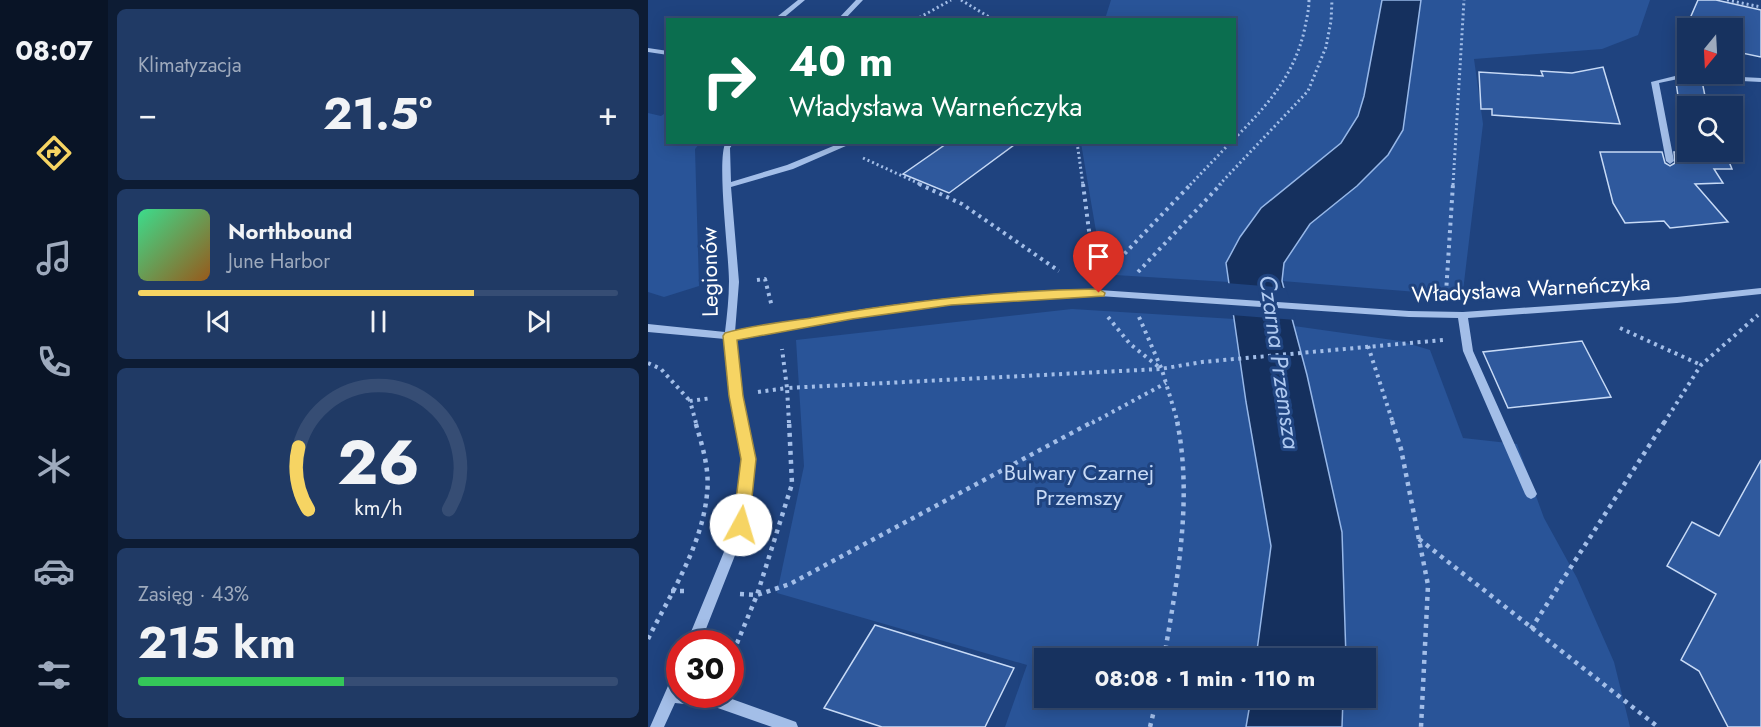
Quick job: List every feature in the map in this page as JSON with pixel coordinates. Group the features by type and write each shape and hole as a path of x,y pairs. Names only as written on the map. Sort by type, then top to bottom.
{"street":[{"path":"779,18 802,0"},
{"path":"842,18 860,0"},
{"path":"648,50 666,53"},
{"path":"1670,161 1655,82 1683,76 1761,80"},
{"name":"Legionów","path":"699,630 741,525 748,459 736,396 730,336 734,282 727,186 726,148 729,144"},
{"path":"727,186 790,167 846,144"},
{"name":"Władysława Warneńczyka","path":"648,328 730,336 951,301 1044,294 1099,293 1408,314 1463,315 1677,300 1761,291"},
{"path":"1463,315 1464,338 1468,351 1531,494"},
{"path":"657,727 666,707"},
{"path":"738,708 791,727"}],"path":[{"path":"919,18 951,0"},
{"path":"961,0 991,18"},
{"path":"1236,137 1269,104 1289,78 1302,44 1309,0"},
{"path":"1137,273 1308,91 1317,73 1327,38 1332,0"},
{"path":"1446,299 1464,0"},
{"path":"1727,0 1761,7"},
{"path":"1077,144 1093,262 1104,275 1229,144"},
{"path":"838,147 962,204 1060,271"},
{"path":"1103,311 1130,344 1160,369"},
{"path":"1531,629 1701,365 1761,313"},
{"path":"1137,315 1156,352 1179,437 1182,505 1178,576 1166,648"},
{"path":"1614,325 1701,365"},
{"path":"742,630 757,595 792,484 787,388 1160,369 1202,362 1328,349 1464,338"},
{"path":"1368,346 1401,449 1428,585 1421,727"},
{"path":"648,363 662,369 690,401"},
{"path":"757,595 790,584 1166,383"},
{"path":"1419,539 1658,727"},
{"path":"1150,727 1154,708"}],"green space":[{"path":"1111,0 1382,0 1364,96 1358,116 1341,143 1261,208 1240,237 1226,263 1229,282 1115,275 1098,243 1081,144 1236,144 1236,18 1105,18"},
{"path":"1421,0 1650,0 1638,35 1602,49 1474,59 1483,124 1463,291 1429,293 1282,281 1284,263 1310,224 1357,186 1388,156 1403,130"},
{"path":"648,113 661,116 666,113 666,144 699,144 695,149 699,286 664,297 648,292"},
{"name":"Bulwary Czarnej Przemszy","path":"1072,309 1234,319 1271,546 1257,648 1034,648 1034,708 1249,708 1246,727 1005,727 1027,665 777,593 804,466 796,340"},
{"path":"1294,326 1400,341 1430,350 1463,438 1517,444 1544,518 1577,578 1614,662 1630,727 1342,727 1343,708 1376,708 1376,648 1346,648 1342,532"}],"water":[{"name":"Czarna Przemsza","path":"1382,0 1421,0 1403,130 1388,155 1357,186 1310,224 1284,263 1282,281 1307,375 1342,532 1346,648 1257,648 1271,546 1246,402 1226,263 1240,237 1261,208 1341,143 1358,116 1364,96"},
{"path":"1249,708 1343,708 1342,727 1246,727"}],"pier":[{"path":"1226,283 1286,288 1296,320 1231,315"}],"building":[{"path":"1698,0 1716,0 1761,10 1761,57 1743,53 1743,18 1690,18"},
{"path":"1603,67 1620,124 1492,115 1492,109 1481,109 1479,72 1543,76 1541,71 1572,73"},
{"path":"1676,82 1677,84 1703,84 1705,96 1678,96"},
{"path":"946,144 1015,144 949,193 903,174"},
{"path":"1600,152 1662,152 1665,163 1670,166 1675,163 1674,152 1677,152 1677,162 1729,162 1732,169 1714,169 1723,183 1695,184 1728,222 1670,228 1664,221 1625,223 1613,203"},
{"path":"1582,341 1611,397 1508,408 1483,352"},
{"path":"1761,460 1761,727 1728,727 1699,671 1681,660 1716,594 1667,566 1692,522 1719,536"},
{"path":"875,625 1014,668 985,727 882,727 824,708"}],"route":[{"path":"741,525 748,459 736,396 730,336 951,301 1044,294 1099,293"}]}
